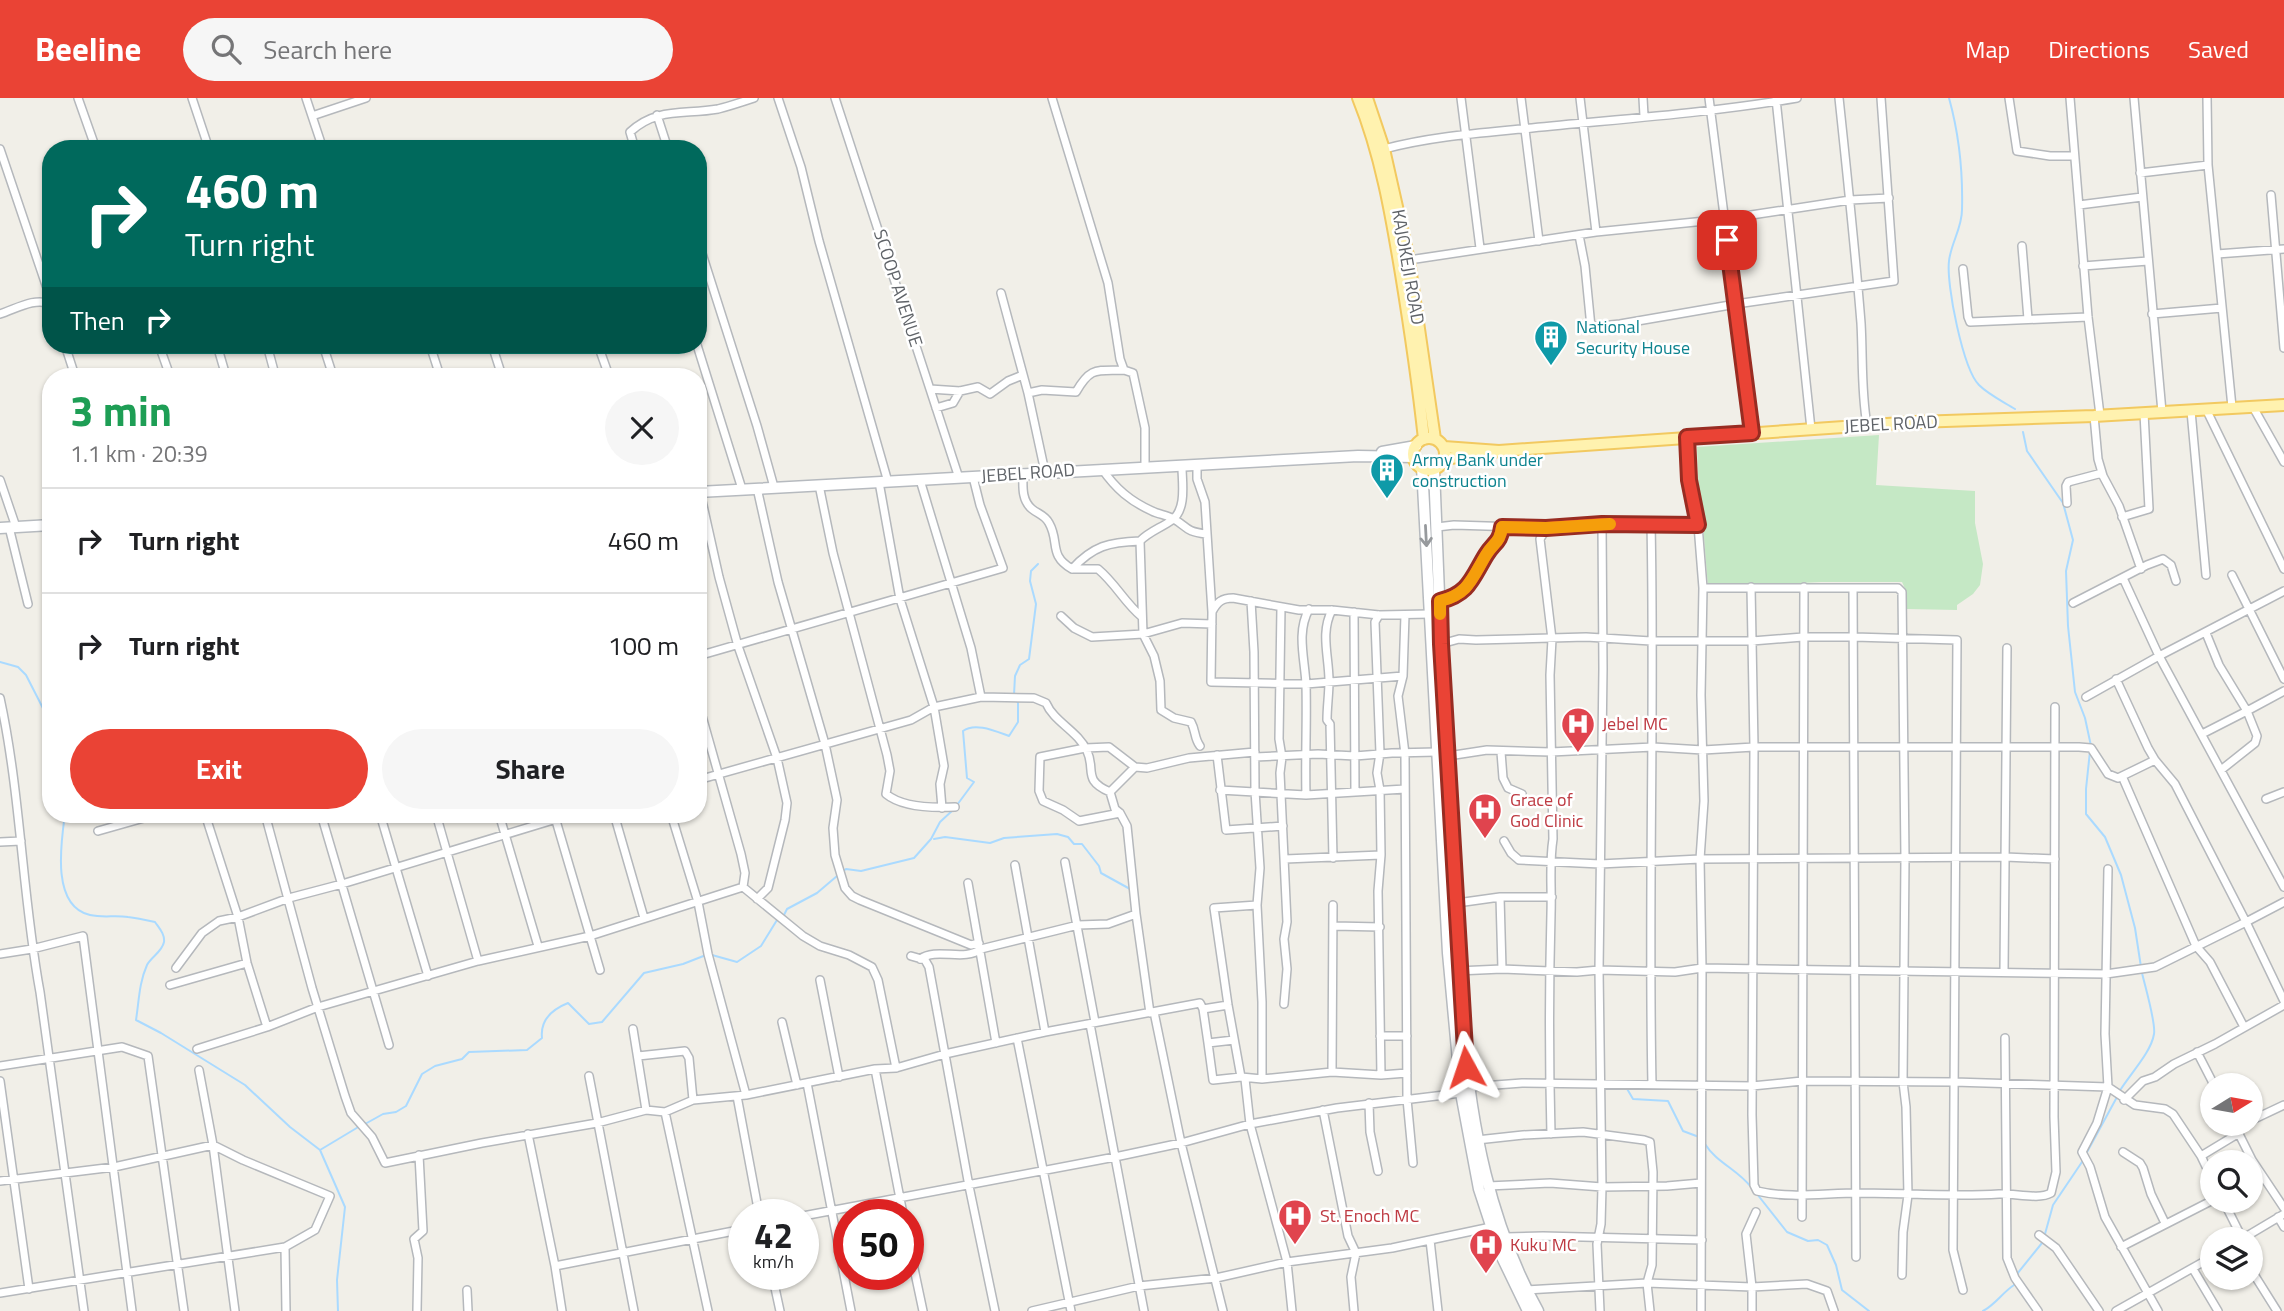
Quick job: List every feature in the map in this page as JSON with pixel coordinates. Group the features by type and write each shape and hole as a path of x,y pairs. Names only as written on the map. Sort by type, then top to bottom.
{"main road":[{"name":"KAJOKEJI ROAD","path":"1358,98 1374,145 1392,217 1430,448"},
{"name":"KAJOKEJI ROAD","path":"1367,98 1384,149 1409,260 1430,448"},
{"name":"JEBEL ROAD","path":"707,491 1045,471 1182,467 1358,456 1430,448 1499,451 1867,425 2284,405"},
{"path":"1430,448 1422,467 1437,752 1465,1090 1479,1189 1500,1253 1528,1311"},
{"path":"1430,448 1434,469 1441,644 1457,904 1455,972"},
{"path":"1422,467 1434,469"},
{"path":"9,527 42,525"},
{"path":"1465,1090 1488,1186 1526,1290 1538,1311"}],"street":[{"path":"78,98 93,140"},
{"path":"192,98 206,140"},
{"path":"306,98 320,140"},
{"path":"312,116 366,98"},
{"path":"632,140 630,132 642,121 657,115 717,109 754,98"},
{"path":"778,98 800,167 883,482 900,599 934,707 944,766 940,783 942,808"},
{"name":"SCOOP AVENUE","path":"835,98 959,478"},
{"path":"1052,98 1108,283 1115,339 1124,370"},
{"path":"1461,98 1480,248"},
{"path":"1521,98 1539,241"},
{"path":"1580,98 1596,232"},
{"path":"1643,98 1644,117"},
{"path":"1709,98 1752,433"},
{"path":"1384,149 1465,134 1644,117 1797,98"},
{"path":"1839,98 1861,326 1862,397 1867,425"},
{"path":"1579,235 1591,327 1894,281 1881,98"},
{"path":"2009,98 2017,151 2073,156"},
{"path":"2070,98 2097,415 2098,459 2123,517 2141,569"},
{"path":"2134,98 2162,412"},
{"path":"2207,98 2208,165 2232,407"},
{"path":"1776,100 1811,429"},
{"path":"657,115 665,140"},
{"path":"0,149 42,275"},
{"path":"2140,173 2208,165"},
{"path":"2272,195 2280,250 2284,348"},
{"path":"2079,205 2142,197"},
{"path":"1409,260 1596,232 1725,219 1850,200 1889,198"},
{"path":"2022,246 2028,319"},
{"path":"2217,254 2280,250"},
{"path":"2083,266 2148,261"},
{"path":"707,269 774,487"},
{"path":"1963,269 1970,321 2088,317"},
{"path":"1001,293 1028,393 1045,471"},
{"path":"0,314 42,301"},
{"path":"2152,314 2222,307"},
{"path":"1028,393 1042,390 1076,392 1084,377 1093,371 1124,370 1133,373 1145,428 1145,466"},
{"path":"930,389 960,391 978,387 990,394 1008,380 1023,375"},
{"path":"707,377 742,489"},
{"path":"936,408 953,403 960,391"},
{"path":"2253,407 2284,462"},
{"path":"2206,410 2284,569"},
{"path":"2191,411 2206,575"},
{"path":"2123,517 2150,509 2144,413"},
{"path":"1687,437 1689,480 1698,525 1703,588 1701,695 1704,801 1700,859 1701,1311"},
{"path":"1196,466 1197,479 1205,502 1212,612 1212,682 1306,684 1403,676"},
{"path":"1072,569 1084,555 1099,547 1140,541 1149,531 1174,519 1181,509 1182,467"},
{"path":"1102,469 1117,489 1128,498 1174,519 1189,531 1206,534"},
{"path":"1023,473 1023,492 1028,504 1047,518 1054,533 1055,552 1066,566 1072,569 1098,569 1114,583 1130,608 1142,617"},
{"path":"2067,503 2068,482 2102,473"},
{"path":"707,654 1003,568 980,505 973,477"},
{"path":"0,480 28,604"},
{"path":"920,480 971,648 981,698"},
{"path":"819,485 848,614 881,728 890,771 886,794 892,799 914,804 955,807"},
{"path":"757,488 779,582 825,744 837,800 833,828 835,855 845,888 852,896 971,945 980,946 1078,925 1108,924 1136,915"},
{"path":"1600,1311 1597,1244 1602,1187 1598,970 1602,524"},
{"path":"1651,524 1652,1084"},
{"path":"1437,527 1698,525"},
{"path":"707,526 737,646 777,758 787,803 768,888 757,899"},
{"path":"1440,601 1453,598 1476,576 1489,551 1500,538 1502,527"},
{"path":"1546,528 1541,536 1541,544 1552,639 1550,675 1553,839 1549,861 1552,897 1549,971 1551,1133"},
{"path":"1140,541 1143,634 1154,656 1160,681 1161,710 1174,718 1191,722 1195,729 1194,738 1200,746"},
{"path":"2073,603 2163,559 2171,565 2176,581"},
{"path":"2232,575 2284,679"},
{"path":"2123,578 2183,703 2284,887"},
{"path":"1751,587 1754,747 1752,1086 1755,1188 1760,1192 1802,1195 2006,1194 2038,1197 2051,1193 2056,1172 2055,707"},
{"path":"1802,1217 1804,587"},
{"path":"1703,588 1901,589 1905,858 1903,1082 1908,1195 1903,1232 1902,1275"},
{"path":"1853,588 1856,1257"},
{"path":"2086,697 2284,591"},
{"path":"1212,612 1216,604 1224,598 1281,607 1379,615 1430,614"},
{"path":"1251,601 1255,791 1260,868 1257,905 1262,1002 1262,1079"},
{"path":"1281,607 1279,739 1282,757 1287,922 1284,939 1287,969 1284,1004"},
{"path":"1306,794 1306,684 1301,639 1304,619 1309,609"},
{"path":"1332,610 1326,620 1325,633 1329,683 1327,720 1330,724 1333,858"},
{"path":"1353,612 1355,792"},
{"path":"1379,615 1375,622 1380,753 1377,773 1380,790 1381,855 1378,891 1381,1076"},
{"path":"1405,615 1403,676 1398,695 1405,754 1407,1099 1413,1163"},
{"path":"1061,616 1074,628 1092,637 1143,634 1182,624 1212,624"},
{"path":"2206,633 2219,665 2247,712 2257,736 2255,743 2221,770"},
{"path":"1441,644 1458,639 1752,641 1804,637 1903,637 1958,642 1953,1196 1954,1255 1964,1290"},
{"path":"2004,971 2007,648"},
{"path":"2116,679 2155,760 2175,784 2284,1003 2224,1040 2143,1081 2124,1100"},
{"path":"2202,734 2284,691"},
{"path":"0,698 21,841 32,949 84,1311"},
{"path":"707,777 911,720 934,707 981,698 1034,698 1046,703 1049,710 1065,723 1085,748 1090,775 1098,786 1110,792 1115,809 1127,826 1136,915 1152,1012 1223,1311"},
{"path":"707,734 741,854 745,873 744,887"},
{"path":"1448,756 1487,751 1601,751 1653,747 1703,750 1904,746 2091,748 2111,777 2122,776 2155,760"},
{"path":"1120,813 1079,821 1044,801 1039,792 1040,757 1085,748 1109,747 1135,767 1158,767 1189,758 1217,755 1282,757 1437,752"},
{"path":"1501,752 1503,778 1508,788 1522,794"},
{"path":"1217,755 1226,830 1283,826"},
{"path":"1110,792 1135,767"},
{"path":"2122,776 2196,946 2210,962 2244,1027"},
{"path":"1220,790 1306,794 1405,789"},
{"path":"2266,799 2284,792"},
{"path":"98,831 126,823"},
{"path":"208,823 238,917 247,963 267,1027"},
{"path":"268,823 318,1007 351,1113 372,1138 385,1163 419,1154 597,1123 646,1110 665,1112 693,1100 741,1095 875,1069 896,1068 1045,1031 1200,1003 1213,1080 1262,1079 1332,1072 1381,1076 1407,1073"},
{"path":"324,823 389,1045"},
{"path":"383,823 428,976"},
{"path":"439,823 478,961"},
{"path":"502,823 538,946"},
{"path":"176,968 202,933 219,921 536,823"},
{"path":"557,823 600,970"},
{"path":"617,823 644,918"},
{"path":"674,823 698,902 741,1095 757,1199"},
{"path":"0,842 21,841"},
{"path":"1504,841 1519,860 1600,864 1700,859 2055,859"},
{"path":"1285,859 1381,855"},
{"path":"1065,862 1144,1311"},
{"path":"1015,865 1045,1031"},
{"path":"2108,869 2108,1087 2097,1123 2082,1152 2090,1167 2105,1217 2158,1311"},
{"path":"968,883 996,1042"},
{"path":"744,887 803,936 820,946 849,955 872,967 878,980 896,1068"},
{"path":"197,1049 267,1027 318,1007 478,961 590,936 744,887"},
{"path":"1457,904 1500,897 1552,897"},
{"path":"1500,897 1502,969"},
{"path":"1455,972 1502,969 1675,971 1702,968 2106,974 2155,967 2284,902"},
{"path":"1257,905 1214,908 1228,1005 1250,1124 1287,1262 1292,1311"},
{"path":"1332,1072 1333,905"},
{"path":"1334,926 1380,927"},
{"path":"0,954 83,936 132,1311"},
{"path":"920,959 928,955 974,954 980,946"},
{"path":"911,957 925,960 929,967 995,1311"},
{"path":"170,985 247,963"},
{"path":"820,980 839,1077"},
{"path":"1203,1009 1228,1005"},
{"path":"782,1022 797,1085"},
{"path":"633,1030 646,1110"},
{"path":"1380,1036 1407,1036"},
{"path":"1017,1038 1070,1307"},
{"path":"2005,1038 2007,1258 2010,1270 2038,1311"},
{"path":"1208,1043 1234,1040"},
{"path":"0,1066 122,1047 148,1056 184,1311"},
{"path":"638,1056 685,1051 689,1058 693,1100"},
{"path":"2197,1052 2208,1073"},
{"path":"875,1069 900,1199"},
{"path":"199,1070 213,1145 235,1311"},
{"path":"589,1076 634,1311"},
{"path":"0,1081 29,1289"},
{"path":"905,1199 1181,1143 1250,1124 1323,1110 1465,1090 1550,1083 1752,1086 1802,1082 1954,1082 2108,1087 2135,1105 2165,1109 2173,1114 2200,1154"},
{"path":"807,1083 851,1311"},
{"path":"1369,1103 1370,1132 1378,1171"},
{"path":"2263,1115 2284,1105"},
{"path":"1323,1110 1348,1236 1356,1253 1351,1277 1354,1311"},
{"path":"665,1112 708,1311"},
{"path":"1477,1140 1583,1132 1650,1142 1653,1172 1652,1265 1647,1283 1650,1311"},
{"path":"528,1134 562,1311"},
{"path":"2209,1150 2228,1136"},
{"path":"2239,1136 2284,1208"},
{"path":"0,1181 114,1167 213,1145 330,1196 315,1230 285,1247 0,1293"},
{"path":"2123,1152 2143,1167 2151,1194 2165,1223"},
{"path":"417,1311 418,1258 414,1239 423,1231 419,1154"},
{"path":"1488,1186 1550,1183 1602,1187 1701,1183"},
{"path":"2121,1247 2200,1206"},
{"path":"819,1213 832,1211"},
{"path":"1752,1311 1746,1234 1756,1212"},
{"path":"2262,1227 2281,1216 2284,1227"},
{"path":"1032,1311 1070,1307 1139,1286 1216,1278 1287,1262 1356,1253 1491,1227"},
{"path":"555,1266 728,1232"},
{"path":"2041,1236 2063,1257 2099,1311"},
{"path":"1506,1237 1702,1240"},
{"path":"1430,1240 1438,1311"},
{"path":"285,1247 286,1311"},
{"path":"2116,1311 2200,1265"},
{"path":"2193,1269 2218,1311"},
{"path":"1526,1290 1599,1284 1752,1287 1807,1284 1827,1291 1834,1311"},
{"path":"2263,1289 2277,1311"},
{"path":"467,1290 468,1311"},
{"path":"775,1290 780,1311"},
{"path":"919,1290 923,1311"}],"green space":[{"path":"1879,435 1876,485 1975,491 1975,523 1983,564 1980,585 1973,594 1957,605 1957,610 1907,609 1907,593 1902,582 1708,587 1699,500 1697,447"}],"waterway":[{"path":"1949,98 1958,139 1962,182 1962,217 1949,261 1950,288 1957,326 1967,362 1979,385 2015,409"},
{"path":"2023,432 2027,451 2063,503 2073,540 2066,571 2068,626 2075,692 2085,718 2091,746"},
{"path":"1014,695 1015,676 1020,665 1029,659 1036,604 1030,581 1031,571 1038,564"},
{"path":"0,662 18,667 26,675 42,706"},
{"path":"957,805 974,782 967,778 963,731 979,727 1009,736 1018,722 1016,700"},
{"path":"2090,751 2086,814 2105,837 2121,875 2135,928 2141,967"},
{"path":"842,872 846,869 861,871 914,858 931,839 940,822 953,810"},
{"path":"64,823 61,872 69,900 90,915 123,916 155,922 164,936 163,946 144,972 136,1020 245,1085 290,1127 320,1150 345,1207 337,1280 338,1311"},
{"path":"934,839 945,837 990,843 1004,838 1057,834 1068,837 1074,844 1082,844 1099,866 1101,873 1130,889"},
{"path":"784,915 787,909 817,893 837,876"},
{"path":"712,955 737,962 761,946 777,920"},
{"path":"365,1124 406,1106 422,1074 435,1066 462,1059 469,1052 527,1050 542,1038 543,1026 549,1016 568,1003 589,1024 602,1022 644,973 683,964 706,955"},
{"path":"2119,1092 2144,1056 2154,1034 2142,973"},
{"path":"1597,1049 1597,1075"},
{"path":"1626,1087 1633,1099 1668,1101 1683,1131 1699,1137"},
{"path":"2086,1154 2117,1097"},
{"path":"320,1150 360,1126"},
{"path":"1705,1144 1751,1187"},
{"path":"2045,1234 2053,1205 2084,1159"},
{"path":"1757,1194 1787,1232 1827,1245 1836,1265 1842,1290 1869,1311"},
{"path":"2017,1274 2042,1243"},
{"path":"1983,1311 2014,1285 2014,1282"}],"slow traffic":[{"path":"1440,614 1440,601 1453,598 1476,576 1489,551 1500,538 1502,527 1546,528 1610,524"}],"place":[{"name":"National Security House","path":"1551,367"},
{"name":"Army Bank under construction","path":"1387,500"},
{"name":"Jebel MC","path":"1578,754"},
{"name":"Grace of God Clinic","path":"1485,840"},
{"name":"St. Enoch MC","path":"1295,1246"},
{"name":"Kuku MC","path":"1486,1275"}],"route":[{"path":"1466,1067 1440,601 1453,598 1476,576 1489,551 1500,538 1502,527 1698,525 1689,480 1687,437 1752,433 1727,240"}]}
